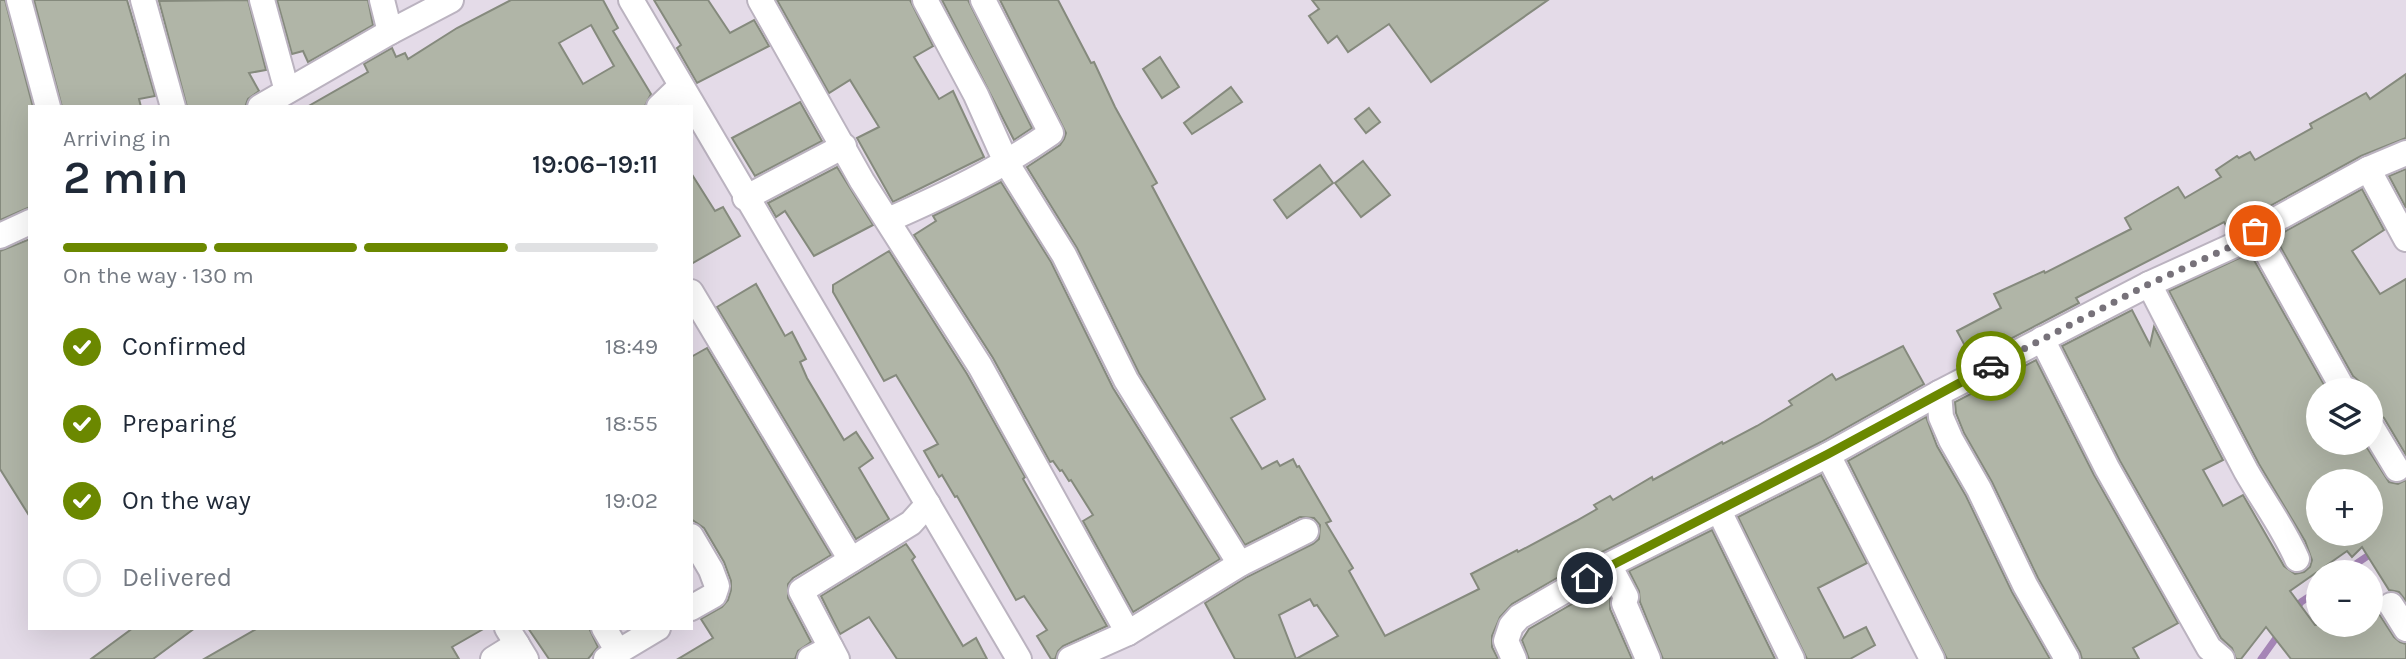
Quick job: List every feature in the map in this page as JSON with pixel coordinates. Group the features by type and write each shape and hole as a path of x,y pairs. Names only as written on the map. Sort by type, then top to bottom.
{"street":[{"path":"19,0 47,105"},
{"path":"144,0 172,105"},
{"path":"262,0 287,91"},
{"path":"382,0 390,32"},
{"path":"263,105 451,0"},
{"path":"631,0 692,105"},
{"path":"760,0 862,181 980,366 1128,633"},
{"path":"925,0 976,95 1006,162 1064,255 1126,380 1240,564"},
{"path":"888,220 953,191 1051,133 983,0"},
{"path":"661,105 681,86"},
{"path":"693,107 1019,659"},
{"path":"746,198 844,146"},
{"path":"1514,659 1506,641 1511,626 1519,617 1609,565 1719,511 2149,284 2239,243 2255,231 2368,169 2406,153"},
{"path":"2368,169 2406,239"},
{"path":"0,236 28,223"},
{"path":"2255,231 2337,378"},
{"path":"2149,284 2222,426 2285,531 2297,559"},
{"path":"693,295 851,561"},
{"path":"2042,339 2107,468 2209,648 2222,659"},
{"path":"1939,393 1941,416 1951,440 1979,489 2025,585 2067,659"},
{"path":"2383,446 2397,469"},
{"path":"1828,454 1932,659"},
{"path":"826,655 800,591 911,523 928,504"},
{"path":"1719,511 1792,659"},
{"path":"1070,659 1128,633 1240,564 1306,531"},
{"path":"693,540 711,570 717,586 714,595 693,607"},
{"path":"1609,565 1626,597 1624,603 1648,659"},
{"path":"2391,605 2406,629"},
{"path":"605,630 612,656 655,630"},
{"path":"493,659 517,644"}],"building":[{"path":"0,0 5,0 32,105 28,105 28,208 0,220"},
{"path":"34,0 127,0 155,96 139,99 140,105 61,105"},
{"path":"248,0 266,70 249,73 259,91 248,99 246,105 186,105 159,1"},
{"path":"277,0 368,0 373,25 308,62 303,51 292,54"},
{"path":"511,0 603,0 618,28 613,31 651,94 646,105 310,105 368,72 364,64 392,48 396,57 405,53 408,59 457,28","holes":["591,25 614,66 583,84 559,43"]},
{"path":"654,0 708,0 730,33 754,20 769,46 697,83 677,48 681,45"},
{"path":"777,0 910,0 933,46 914,57 939,99 953,91 984,157 893,202 857,138 879,127 850,80 829,93"},
{"path":"942,0 968,0 1032,128 1014,140"},
{"path":"1000,0 1058,0 1091,63 1094,62 1115,107 1157,183 1152,186 1265,399 1231,418 1262,469 1277,461 1280,466 1293,459 1297,467 1299,466 1331,521 1326,523 1353,568 1349,571 1385,636 1479,589 1471,574 1576,521 1597,509 1594,505 1610,496 1613,500 1652,477 1653,480 1757,426 1792,405 1789,401 1832,374 1836,380 1903,346 1924,384 1821,442 1602,552 1512,604 1500,617 1492,636 1492,647 1498,659 1296,659 1235,659 1205,603 1247,577 1313,544 1319,539 1320,525 1314,518 1300,517 1245,545 1139,373 1077,248 1027,167 1060,145 1066,133","holes":["1310,599 1338,636 1296,659 1279,615"]},
{"path":"1312,0 1548,0 1431,82 1389,24 1348,52 1337,36 1328,43 1309,16 1319,9"},
{"path":"1160,57 1179,87 1162,98 1143,69"},
{"path":"2406,74 2406,138 2361,156 2229,231 2224,222 2076,298 2079,303 1972,359 1957,331 2001,308 1994,294 2044,271 2045,273 2131,229 2125,218 2178,187 2185,198 2221,177 2216,170 2237,156 2239,158 2250,152 2255,160 2312,128 2310,124 2366,93 2370,99"},
{"path":"1231,87 1242,102 1192,134 1184,123"},
{"path":"800,102 822,141 755,176 732,138"},
{"path":"1369,108 1380,122 1366,133 1355,119"},
{"path":"1363,161 1390,195 1361,217 1335,183"},
{"path":"1320,165 1333,183 1287,218 1274,200"},
{"path":"837,167 873,225 814,256 785,211 776,217 768,203"},
{"path":"2406,169 2406,208 2389,176"},
{"path":"693,176 715,211 723,207 740,236 693,263"},
{"path":"1001,182 1051,262 1113,388 1220,559 1133,612 1083,521 1093,515 1071,480 1069,481 1053,461 1050,462 993,358 914,235 936,221 933,216"},
{"path":"2362,189 2384,230 2352,251 2380,294 2406,279 2406,455 2383,417 2383,378 2353,376 2275,237"},
{"path":"28,240 28,514 0,469 0,251"},
{"path":"889,251 967,374 1107,626 1063,646 1055,659 1051,659 1037,636 1047,630 1024,596 1016,600 957,496 955,497 942,475 939,477 924,451 938,444 896,375 884,381 833,292 833,285"},
{"path":"2250,253 2320,378 2306,378 2306,455 2372,455 2381,469 2306,469 2306,544 2259,464 2169,291"},
{"path":"756,284 785,336 792,332 806,359 800,362 807,378 844,440 856,432 873,458 859,468 889,519 856,539 717,307"},
{"path":"2132,310 2150,345 2154,327 2223,460 2203,470 2223,506 2243,495 2284,566 2295,574 2306,570 2306,580 2290,591 2306,613 2306,637 2383,637 2383,620 2394,637 2406,644 2406,659 2291,659 2266,627 2241,659 2236,659 2232,648 2221,638 2120,461 2062,346"},
{"path":"707,348 831,555 793,578 788,584 788,598 811,642 798,651 795,659 678,659 713,638 701,619 722,607 731,590 731,581 724,562 704,528 693,520 693,356"},
{"path":"2036,360 2094,475 2178,623 2133,648 2139,659 2082,659 2038,578 1956,413 1955,402"},
{"path":"1926,417 1937,446 1966,496 2012,592 2050,659 1947,659 1848,461"},
{"path":"2383,473 2389,482 2398,484 2406,480 2406,601 2399,592 2389,590 2383,580 2383,560 2370,560 2362,547 2352,557 2347,551 2334,560 2312,560 2307,546 2383,546"},
{"path":"1821,475 1867,563 1818,588 1844,638 1866,627 1875,645 1850,659 1807,659 1738,517"},
{"path":"1712,530 1775,659 1663,659 1640,602 1639,591 1629,571"},
{"path":"906,544 915,557 912,560 963,646 976,638 987,659 897,659 869,617 840,634 821,596"},
{"path":"1603,586 1632,659 1529,659 1522,640 1529,629"},
{"path":"130,630 192,630 153,659 91,659"},
{"path":"255,630 482,630 452,647 459,659 204,659"},
{"path":"529,630 590,630 598,647 588,659 549,659"}],"waterway":[{"path":"2362,560 2375,551"},
{"path":"2296,610 2306,599"},
{"path":"2261,659 2281,631"}],"way so far":[{"path":"1991,366 2149,284 2239,243 2255,231"}],"route":[{"path":"1587,578 1828,454 1991,366"}]}
